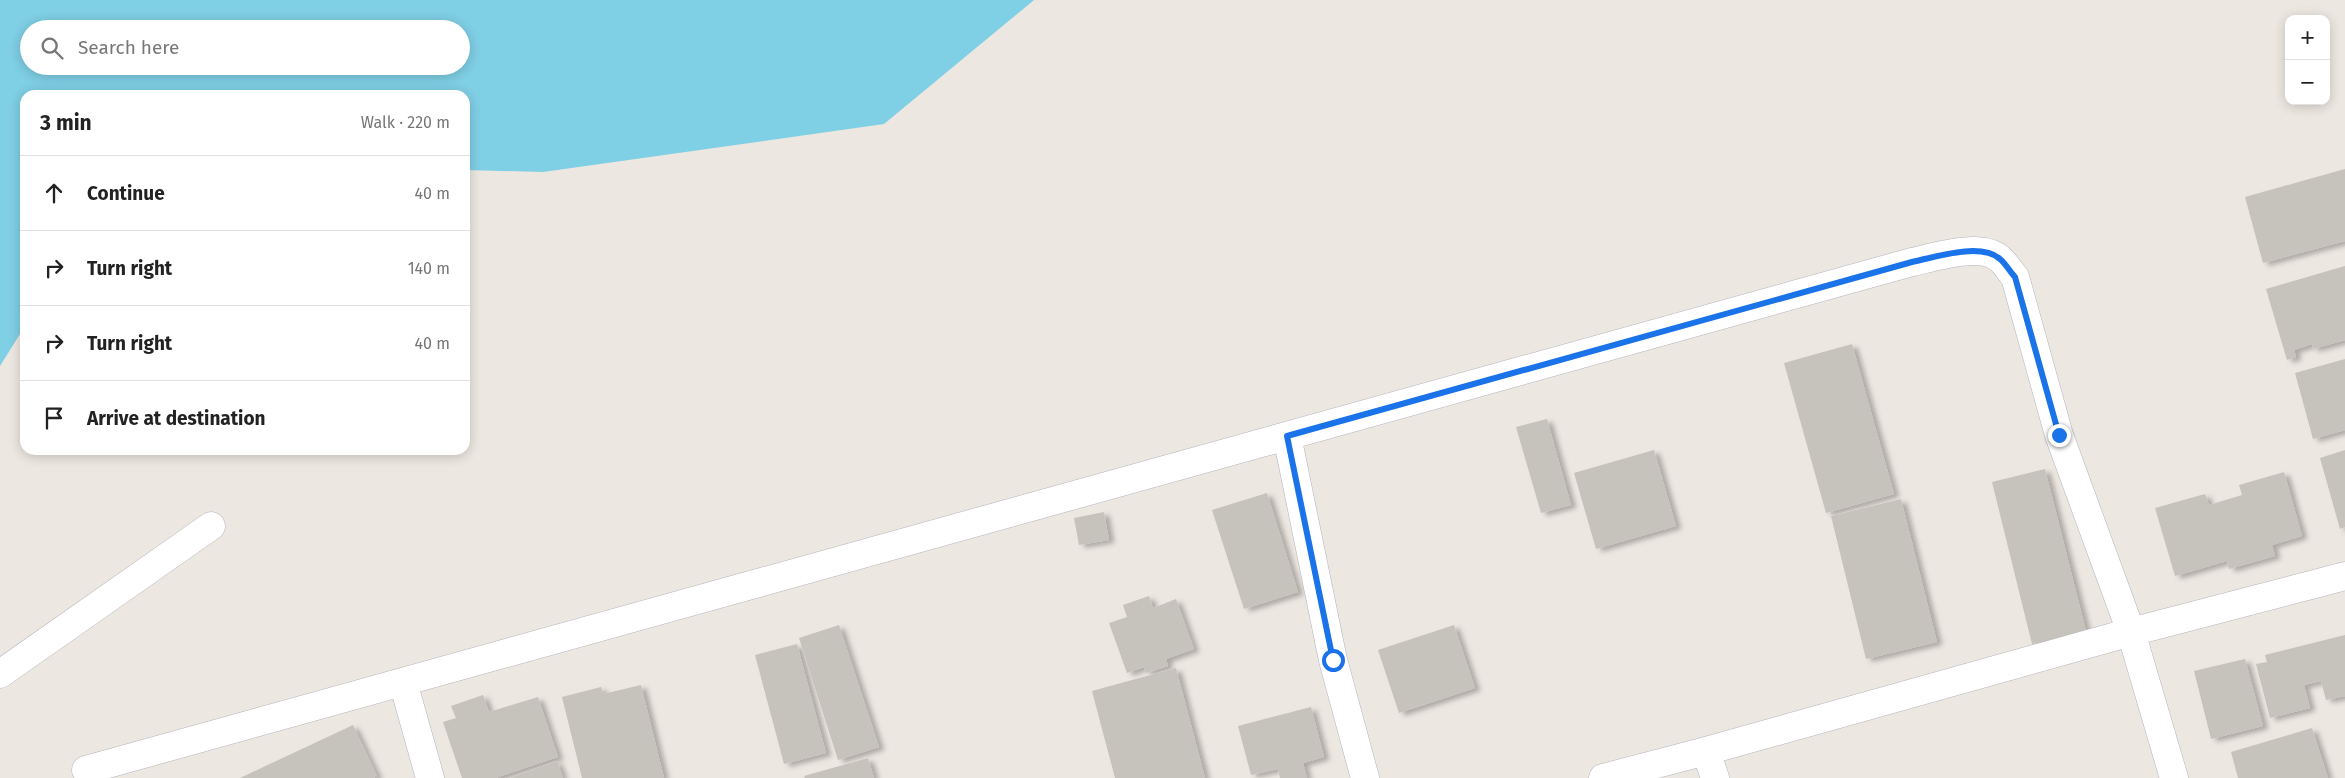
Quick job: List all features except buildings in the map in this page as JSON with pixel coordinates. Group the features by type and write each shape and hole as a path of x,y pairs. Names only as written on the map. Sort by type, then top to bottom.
{"street":[{"path":"86,770 1912,262 1958,252 1978,251 1999,258 2015,277 2059,435 2131,632 2174,778"},
{"path":"1287,436 1333,660 1365,778"},
{"path":"0,674 212,526"},
{"path":"1603,778 2131,632 2345,576"},
{"path":"404,682 430,778"},
{"path":"1706,751 1715,778"}],"water":[{"path":"0,0 1034,0 884,124 543,172 470,170 470,90 20,90 20,334 0,366"}],"route":[{"path":"1333,660 1287,436 1912,262 1958,252 1978,251 1999,258 2015,277 2059,435"}]}
